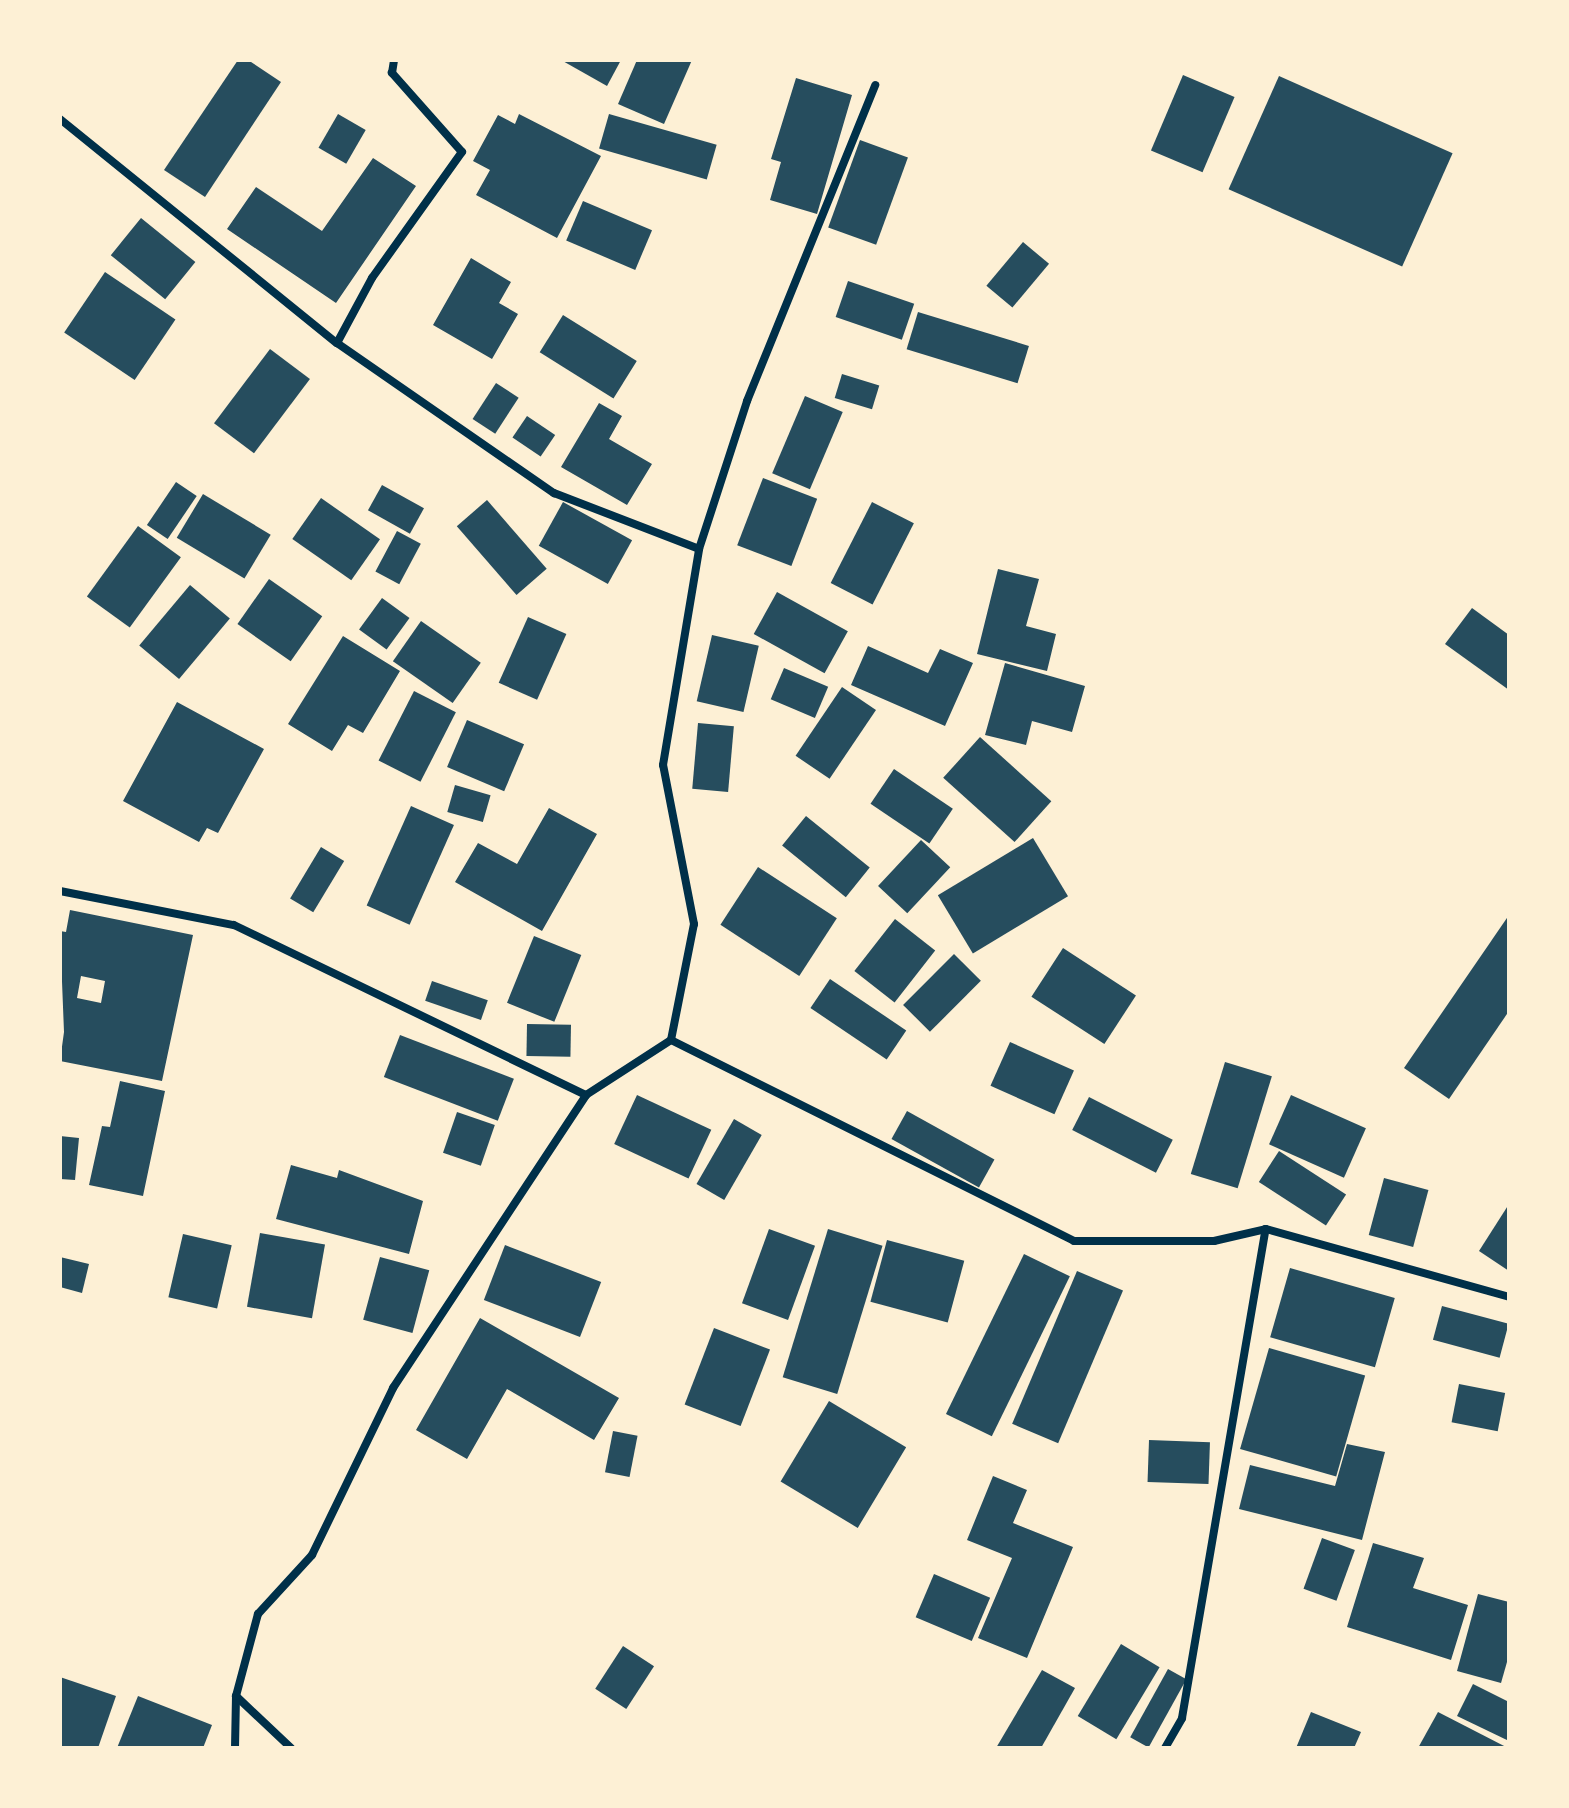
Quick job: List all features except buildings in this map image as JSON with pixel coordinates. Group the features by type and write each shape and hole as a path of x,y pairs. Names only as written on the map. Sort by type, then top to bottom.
{"street":[{"path":"337,343 372,278 462,152 392,73 394,60"},
{"path":"235,1748 236,1696 258,1614 312,1555 393,1388 586,1095 671,1040 694,924 663,765 699,549 747,401 875,85"},
{"path":"60,119 337,343 554,493 699,549"},
{"path":"60,891 234,925 586,1095"},
{"path":"671,1040 1074,1241 1214,1241 1266,1229 1509,1297"},
{"path":"1165,1748 1182,1718 1266,1229"},
{"path":"236,1696 291,1748"}]}
